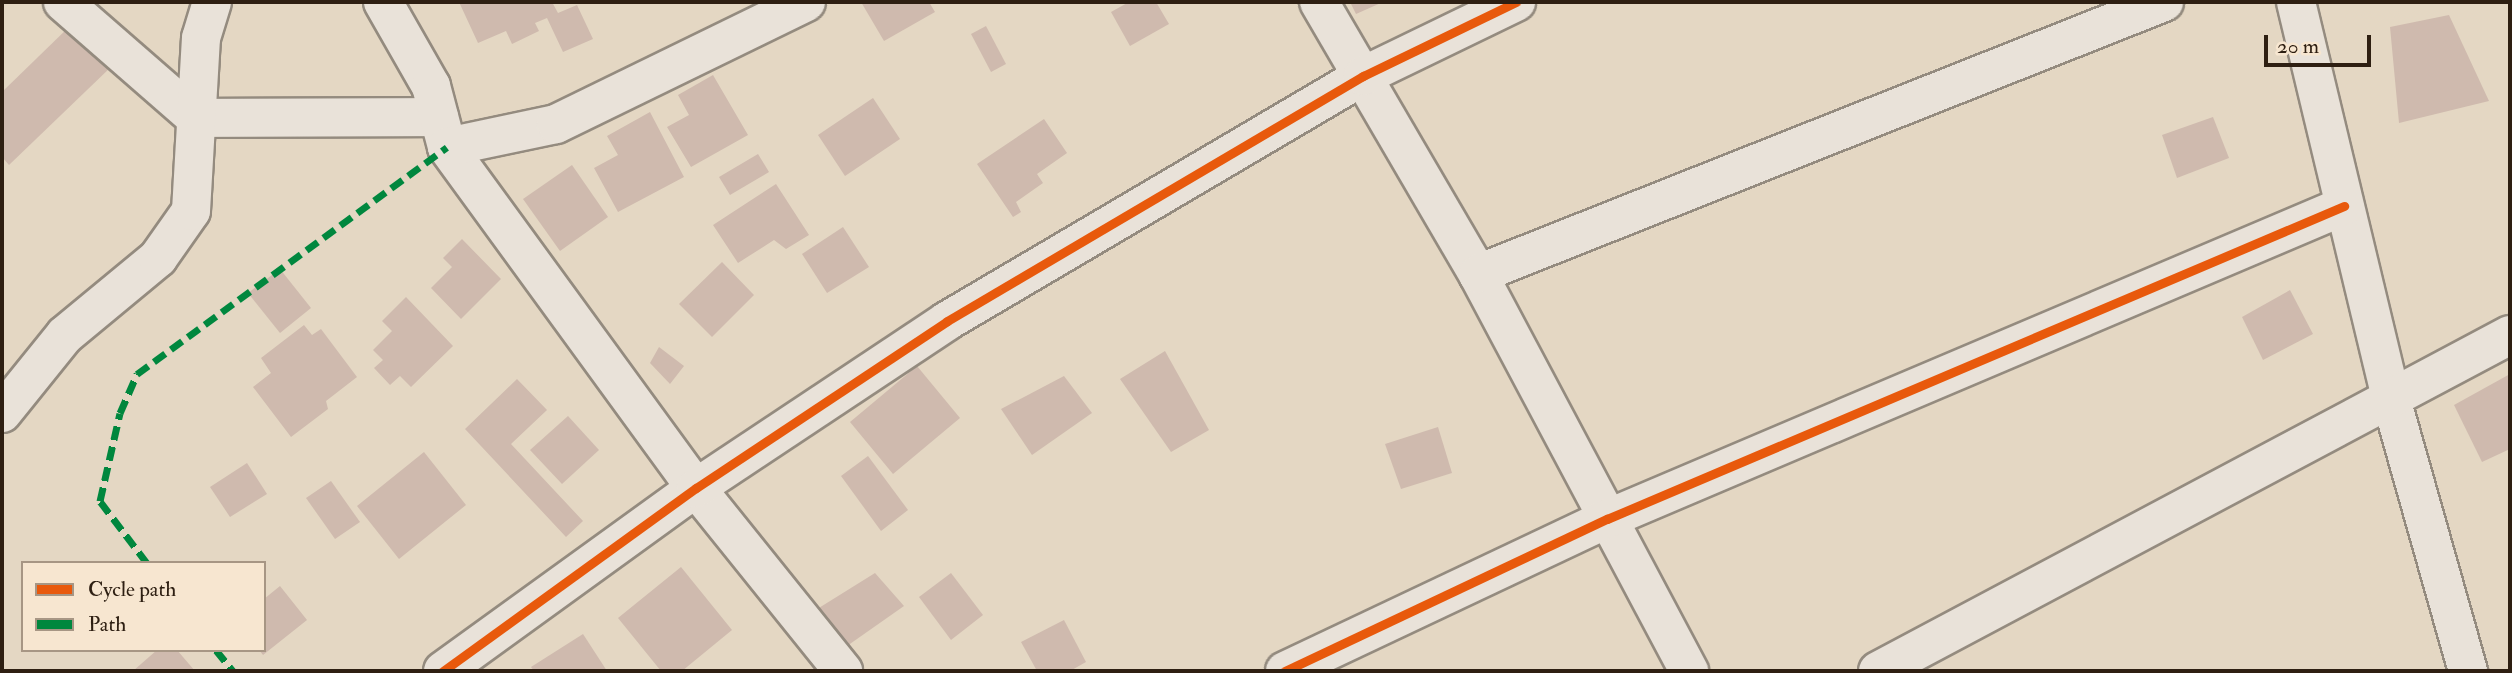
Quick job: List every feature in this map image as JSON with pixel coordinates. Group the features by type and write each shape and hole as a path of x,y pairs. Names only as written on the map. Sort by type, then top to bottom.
{"street":[{"path":"63,2 196,118 443,132 567,120 806,2"},
{"path":"2,412 65,335 158,258 191,211 201,38 212,2"},
{"path":"383,2 431,86 443,132 696,488 843,671"},
{"path":"1319,2 1478,274 1689,671"},
{"path":"443,671 696,488 947,321 1363,76 1516,2"},
{"path":"1478,274 2164,2"},
{"path":"2296,2 2391,399 2468,671"},
{"path":"1285,671 1607,519 2344,206"},
{"path":"1878,671 2510,335"}],"building":[{"path":"459,2 552,2 558,13 577,5 593,39 563,52 547,18 535,23 539,31 512,44 506,31 478,43"},
{"path":"861,2 929,2 935,12 884,41"},
{"path":"1129,2 1156,2 1169,24 1130,46 1111,12"},
{"path":"1350,2 1383,2 1356,14"},
{"path":"2449,15 2489,101 2399,123 2390,27"},
{"path":"72,24 112,66 9,165 2,157 2,92"},
{"path":"986,26 1006,64 991,72 971,34"},
{"path":"713,75 748,135 691,167 667,127 689,115 678,95"},
{"path":"873,98 900,139 845,176 818,135"},
{"path":"650,112 684,177 618,212 594,168 618,155 607,136"},
{"path":"2213,117 2229,158 2177,178 2162,135"},
{"path":"1044,119 1067,153 1037,174 1043,183 1016,202 1021,212 1013,217 977,164"},
{"path":"758,154 769,172 730,195 719,177"},
{"path":"572,165 608,217 560,251 523,199"},
{"path":"776,184 809,235 786,249 774,240 738,263 713,225"},
{"path":"843,227 869,267 827,293 802,254"},
{"path":"462,239 501,279 461,319 431,288 452,267 443,258"},
{"path":"722,262 754,295 712,337 679,304"},
{"path":"280,269 311,308 280,333 248,293"},
{"path":"2290,290 2313,334 2263,360 2242,317"},
{"path":"406,297 453,346 411,387 400,376 390,385 374,368 383,360 373,350 392,331 382,321"},
{"path":"304,325 312,335 321,329 357,377 326,401 328,409 291,437 253,387 271,373 261,358"},
{"path":"659,347 684,366 670,384 650,363"},
{"path":"1165,351 1209,430 1171,452 1120,379"},
{"path":"917,366 960,418 893,474 850,422"},
{"path":"2510,374 2510,449 2482,462 2454,405"},
{"path":"1064,376 1092,413 1032,455 1001,409"},
{"path":"517,379 547,410 511,444 583,521 566,537 465,429"},
{"path":"568,416 599,450 562,484 530,450"},
{"path":"1438,427 1452,473 1401,489 1385,444"},
{"path":"424,452 466,505 399,559 357,506"},
{"path":"868,456 908,510 881,531 841,476"},
{"path":"247,463 267,494 230,517 210,487"},
{"path":"331,481 360,522 335,539 306,498"},
{"path":"681,567 732,630 682,671 661,671 618,618"},
{"path":"875,573 904,606 847,646 814,611"},
{"path":"951,573 983,615 951,640 919,597"},
{"path":"280,586 307,620 263,655 261,652 266,652 266,597"},
{"path":"1064,620 1086,662 1070,671 1037,671 1021,642"},
{"path":"583,634 607,671 534,671 531,667"},
{"path":"155,652 179,652 195,671 133,671"}],"marked path":[{"path":"145,561 100,501 120,413 137,374 447,147"},
{"path":"218,652 233,671"}],"cycle path":[{"path":"443,671 696,488 947,321 1363,76 1516,2"},
{"path":"1285,671 1607,519 2344,206"}]}
